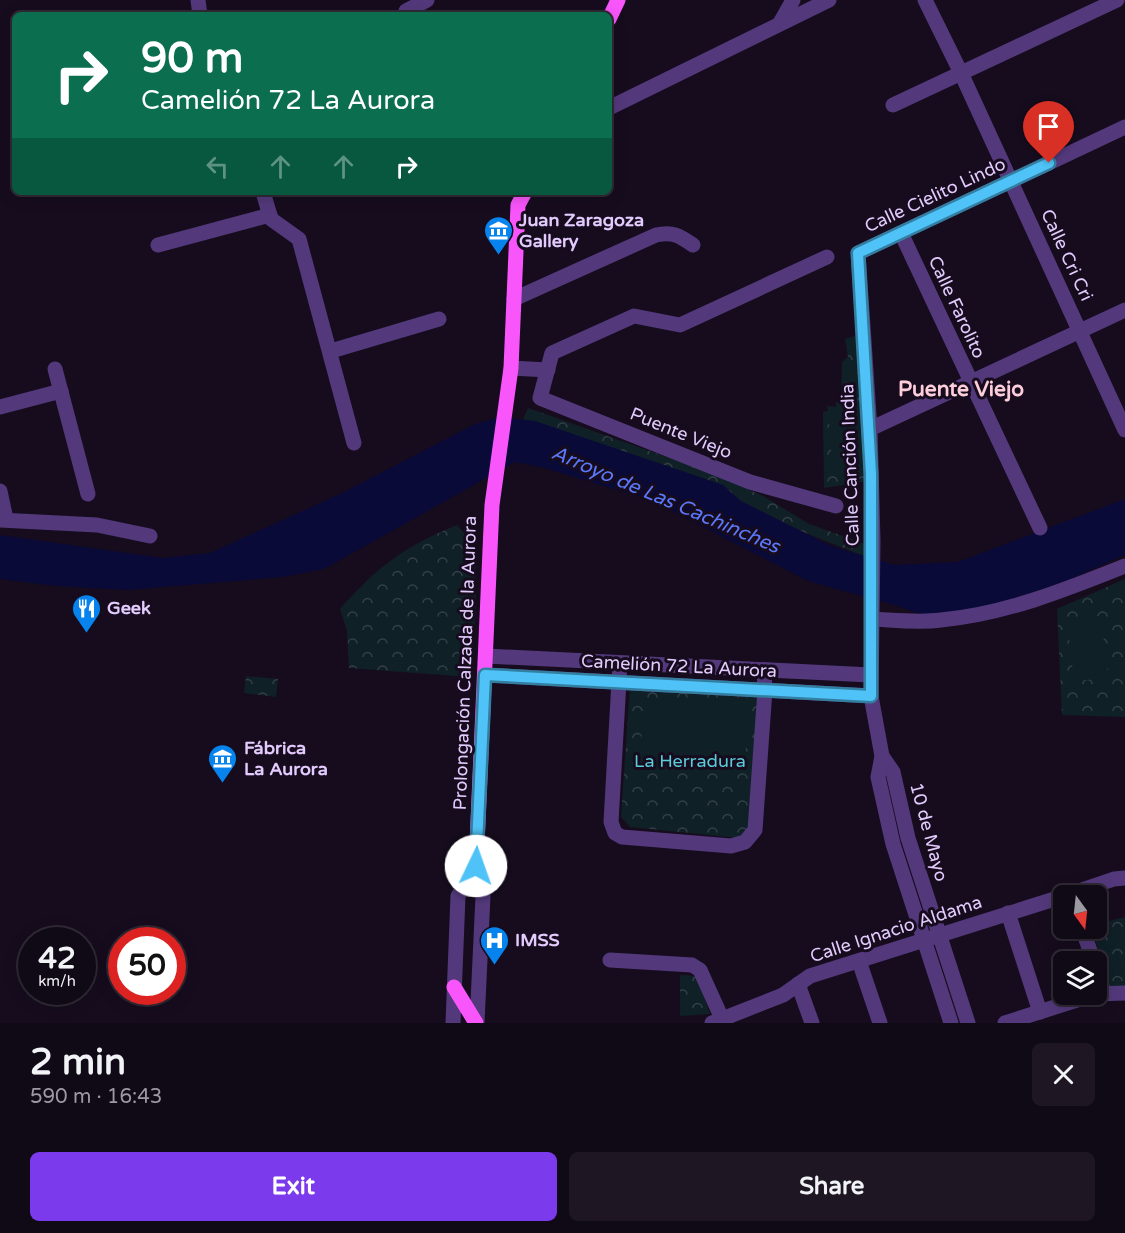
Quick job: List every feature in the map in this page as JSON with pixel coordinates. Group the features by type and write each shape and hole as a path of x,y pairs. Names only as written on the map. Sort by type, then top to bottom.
{"main road":[{"name":"Prolongación Calzada de la Aurora","path":"476,866 492,498 511,368 518,205 523,195"},
{"path":"454,987 476,1023"}],"street":[{"path":"406,11 427,0"},
{"path":"780,23 793,0"},
{"path":"612,107 829,0"},
{"name":"Calle Cri Cri","path":"925,0 961,73 1125,430"},
{"path":"893,105 1117,0"},
{"name":"Calle Cielito Lindo","path":"858,253 1125,127"},
{"path":"264,195 270,215 276,223 299,239 354,443"},
{"path":"158,244 270,215"},
{"path":"514,299 656,235 668,232 679,235 693,245"},
{"name":"Calle Farolito","path":"901,233 1040,528"},
{"name":"Calle Canción India","path":"858,253 870,429 873,541 871,675"},
{"name":"Puente Viejo","path":"827,257 680,325 634,316 552,353 540,398 750,482 836,506"},
{"path":"870,429 1125,310"},
{"path":"331,351 439,319"},
{"path":"511,368 548,370"},
{"path":"55,369 88,494"},
{"path":"0,407 61,391"},
{"path":"0,491 3,520 97,525 150,536"},
{"path":"872,619 938,621 987,614 1060,592 1125,566"},
{"name":"Camelión 72 La Aurora","path":"486,656 871,675"},
{"path":"620,663 611,822 615,833 622,837 731,846 745,842 755,830 765,690 764,670"},
{"name":"Camelión 72 La Aurora","path":"485,675 871,696"},
{"name":"10 de Mayo","path":"871,675 871,696 882,756 878,777 889,829 951,1023"},
{"name":"10 de Mayo","path":"882,756 893,772 905,825 968,1023"},
{"path":"889,829 905,825"},
{"name":"Prolongación Calzada de la Aurora","path":"453,1023 458,896 476,866"},
{"name":"Prolongación Calzada de la Aurora","path":"476,866 483,896 476,1023"},
{"name":"Calle Ignacio Aldama","path":"1101,885 1125,878"},
{"name":"Calle Ignacio Aldama","path":"720,1022 783,995 810,976 1053,899"},
{"path":"1008,913 1040,1012"},
{"path":"610,960 692,965 700,970 720,1022"},
{"path":"859,961 880,1023"},
{"path":"798,984 812,1023"},
{"path":"1107,994 1125,993"},
{"path":"1005,1023 1063,1005"}],"green space":[{"path":"855,336 861,339 868,481 824,488 823,412 828,411 827,406 836,407 836,402 841,401 842,362 848,357 845,339"},
{"path":"528,408 712,473 763,496 809,524 868,545 866,557 523,420"},
{"path":"860,417 864,474 833,476 829,419"},
{"path":"457,525 475,546 476,608 470,677 349,668 347,631 340,609 367,581 393,559 422,541"},
{"path":"1125,579 1125,717 1062,715 1057,609"},
{"path":"1101,616 1108,678 1074,681 1067,619"},
{"path":"246,676 278,679 276,697 244,693"},
{"name":"La Herradura","path":"630,686 760,696 748,829 738,838 630,827 621,817"},
{"path":"644,699 749,707 744,769 640,762"},
{"path":"1125,917 1125,991 1109,988 1107,951 1098,951 1095,939 1107,939 1107,922"},
{"path":"680,975 697,976 710,1014 680,1016"}],"water":[{"name":"Arroyo de Las Cachinches","path":"501,417 535,421 723,485 741,501 831,546 895,565 958,562 1125,499 1125,555 1068,580 990,608 923,615 808,581 653,501 545,468 515,462 324,569 282,577 127,590 56,586 0,579 0,535 162,558 210,553 342,493 475,424"}],"place":[{"name":"Juan Zaragoza Gallery","path":"498,256"},
{"name":"Geek","path":"86,634"},
{"name":"Fábrica La Aurora","path":"223,784"},
{"name":"IMSS","path":"494,966"}],"district":[{"name":"Puente Viejo","path":"961,389"}],"route":[{"path":"476,866 485,675 871,696 873,541 870,429 858,253 1049,163"}]}
